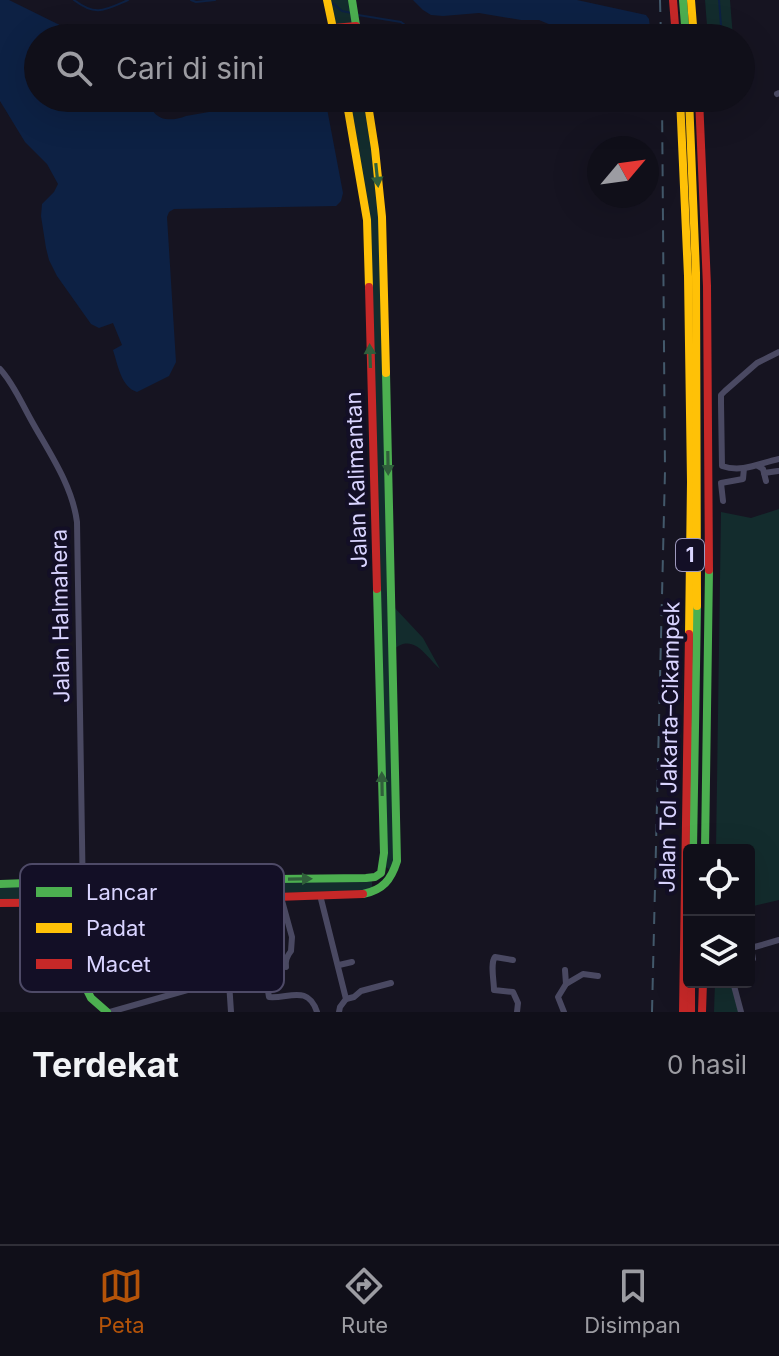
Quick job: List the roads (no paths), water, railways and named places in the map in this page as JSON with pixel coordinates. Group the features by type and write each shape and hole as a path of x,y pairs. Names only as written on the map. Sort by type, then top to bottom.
{"main road":[{"path":"673,0 675,24"},
{"path":"687,0 689,24"},
{"path":"352,24 356,22 353,1"},
{"path":"328,4 332,24"},
{"name":"Jalan Kalimantan","path":"348,112 367,220 384,862"},
{"name":"Jalan Kalimantan","path":"369,112 382,217 397,861"},
{"name":"Jalan Tol Jakarta–Cikampek","path":"681,112 688,276 691,482 683,1012"},
{"name":"1","path":"694,112 698,512 696,844"},
{"name":"Jalan Tol Jakarta–Cikampek","path":"695,112 705,244 709,430 705,844"},
{"path":"354,149 375,149"},
{"path":"373,490 388,491"},
{"path":"384,862 389,869 397,861"},
{"path":"284,897 370,893 388,883 397,861"},
{"path":"284,879 375,877 381,873 384,862"},
{"path":"366,878 371,880 373,886 370,893"},
{"path":"0,884 20,883"},
{"path":"693,1012 694,988"},
{"path":"702,1012 703,988"},
{"path":"88,992 109,1012"}],"street":[{"path":"779,352 757,363 721,396 722,466 744,468 779,459"},
{"name":"Jalan Halmahera","path":"0,369 64,481 74,505 82,864"},
{"path":"758,466 763,469 765,477 778,471"},
{"path":"723,501 721,483 743,479 744,468"},
{"path":"320,895 346,999"},
{"path":"284,908 293,939 285,961 286,967"},
{"path":"755,947 779,940"},
{"path":"513,960 495,957 492,961 494,990 513,992 518,1003 517,1012"},
{"path":"339,965 352,962"},
{"path":"565,970 566,984"},
{"path":"564,1012 558,997 566,984 583,974 598,976"},
{"path":"339,1012 346,999 361,991 391,983"},
{"path":"735,988 741,1012"},
{"path":"109,1012 180,992"},
{"path":"231,1012 232,992"},
{"path":"268,992 269,997 275,998 293,994 303,996 311,1000 317,1012"}],"water":[{"path":"0,0 9,0 58,24 24,24 24,112 154,112 162,118 173,119 209,112 328,112 343,193 341,201 336,206 174,209 169,212 176,362 169,376 137,392 127,385 119,369 113,350 122,345 113,323 99,328 91,324 49,260 41,216 42,204 58,184 47,164 25,142 0,101"},
{"path":"413,0 577,0 646,15 650,24 549,24 539,20 479,13 431,15"}],"waterway":[{"path":"74,0 95,10 128,0"},
{"path":"191,0 215,0"},
{"path":"719,0 721,24"},
{"path":"330,1 342,11 352,13"},
{"path":"358,15 404,24"}],"railway":[{"path":"660,0 661,24"},
{"path":"652,1012 665,471 662,112"}]}
